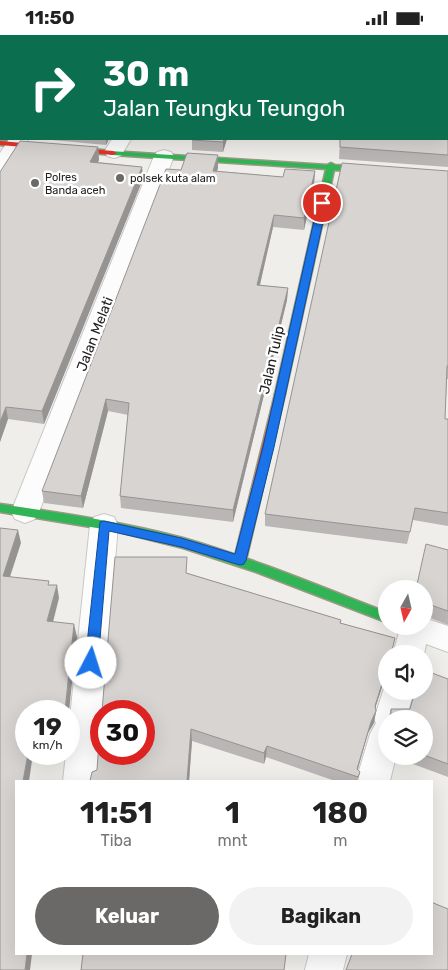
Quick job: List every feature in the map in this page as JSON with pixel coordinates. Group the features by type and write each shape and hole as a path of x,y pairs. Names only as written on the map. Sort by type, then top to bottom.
{"street":[{"path":"0,169 11,142 117,145 164,156 331,165 448,175"},
{"name":"Jalan Melati","path":"25,512 164,156"},
{"name":"Jalan Tulip","path":"240,560 270,437 331,165"},
{"path":"0,508 104,525 181,542 240,560 378,614"},
{"path":"80,780 104,525"},
{"path":"411,636 448,639"},
{"path":"373,780 378,763"},
{"path":"324,970 328,955"}],"building":[{"path":"192,140 224,140 223,142"},
{"path":"340,140 448,140 448,155 340,147"},
{"path":"20,141 98,147 90,162 142,167 42,411 6,407 0,422 0,172"},
{"path":"187,153 218,155 213,171 283,177 285,169 315,171 304,218 274,215 257,285 288,288 233,510 120,496 129,403 106,399 81,496 42,491 166,169 181,170"},
{"path":"342,163 448,171 448,366 445,419 448,419 448,513 415,508 410,532 265,514"},
{"path":"0,528 18,530 3,576 49,581 48,585 57,585 47,621 74,624 66,700 15,700 15,765 26,765 23,780 15,780 15,955 27,955 25,970 0,970"},
{"path":"426,544 448,550 448,611 433,606 433,580 418,580"},
{"path":"115,557 187,557 186,573 341,620 340,623 378,633 378,635 395,638 393,645 378,645 378,696 375,706 376,711 357,769 360,772 358,777 267,746 264,753 191,729 187,780 90,780 92,772 97,770 97,765 155,765 155,700 103,700"},
{"path":"433,673 448,679 448,764 433,758 433,710 391,710 410,709 412,700 433,700"},
{"path":"433,903 448,909 448,970 346,970 352,955 433,955"},
{"path":"83,955 286,955 284,970 81,970"}],"traffic: fast":[{"path":"113,153 448,175"},
{"path":"280,394 331,165"},
{"path":"0,508 115,527 183,543 260,568 378,614"}],"traffic: jam":[{"path":"0,143 113,153"},
{"path":"240,560 280,394"}],"place":[{"name":"polsek kuta alam","path":"120,178"},
{"name":"Polres Banda aceh","path":"35,183"}],"route":[{"path":"91,663 104,525 181,542 240,560 268,447 322,203"}]}
